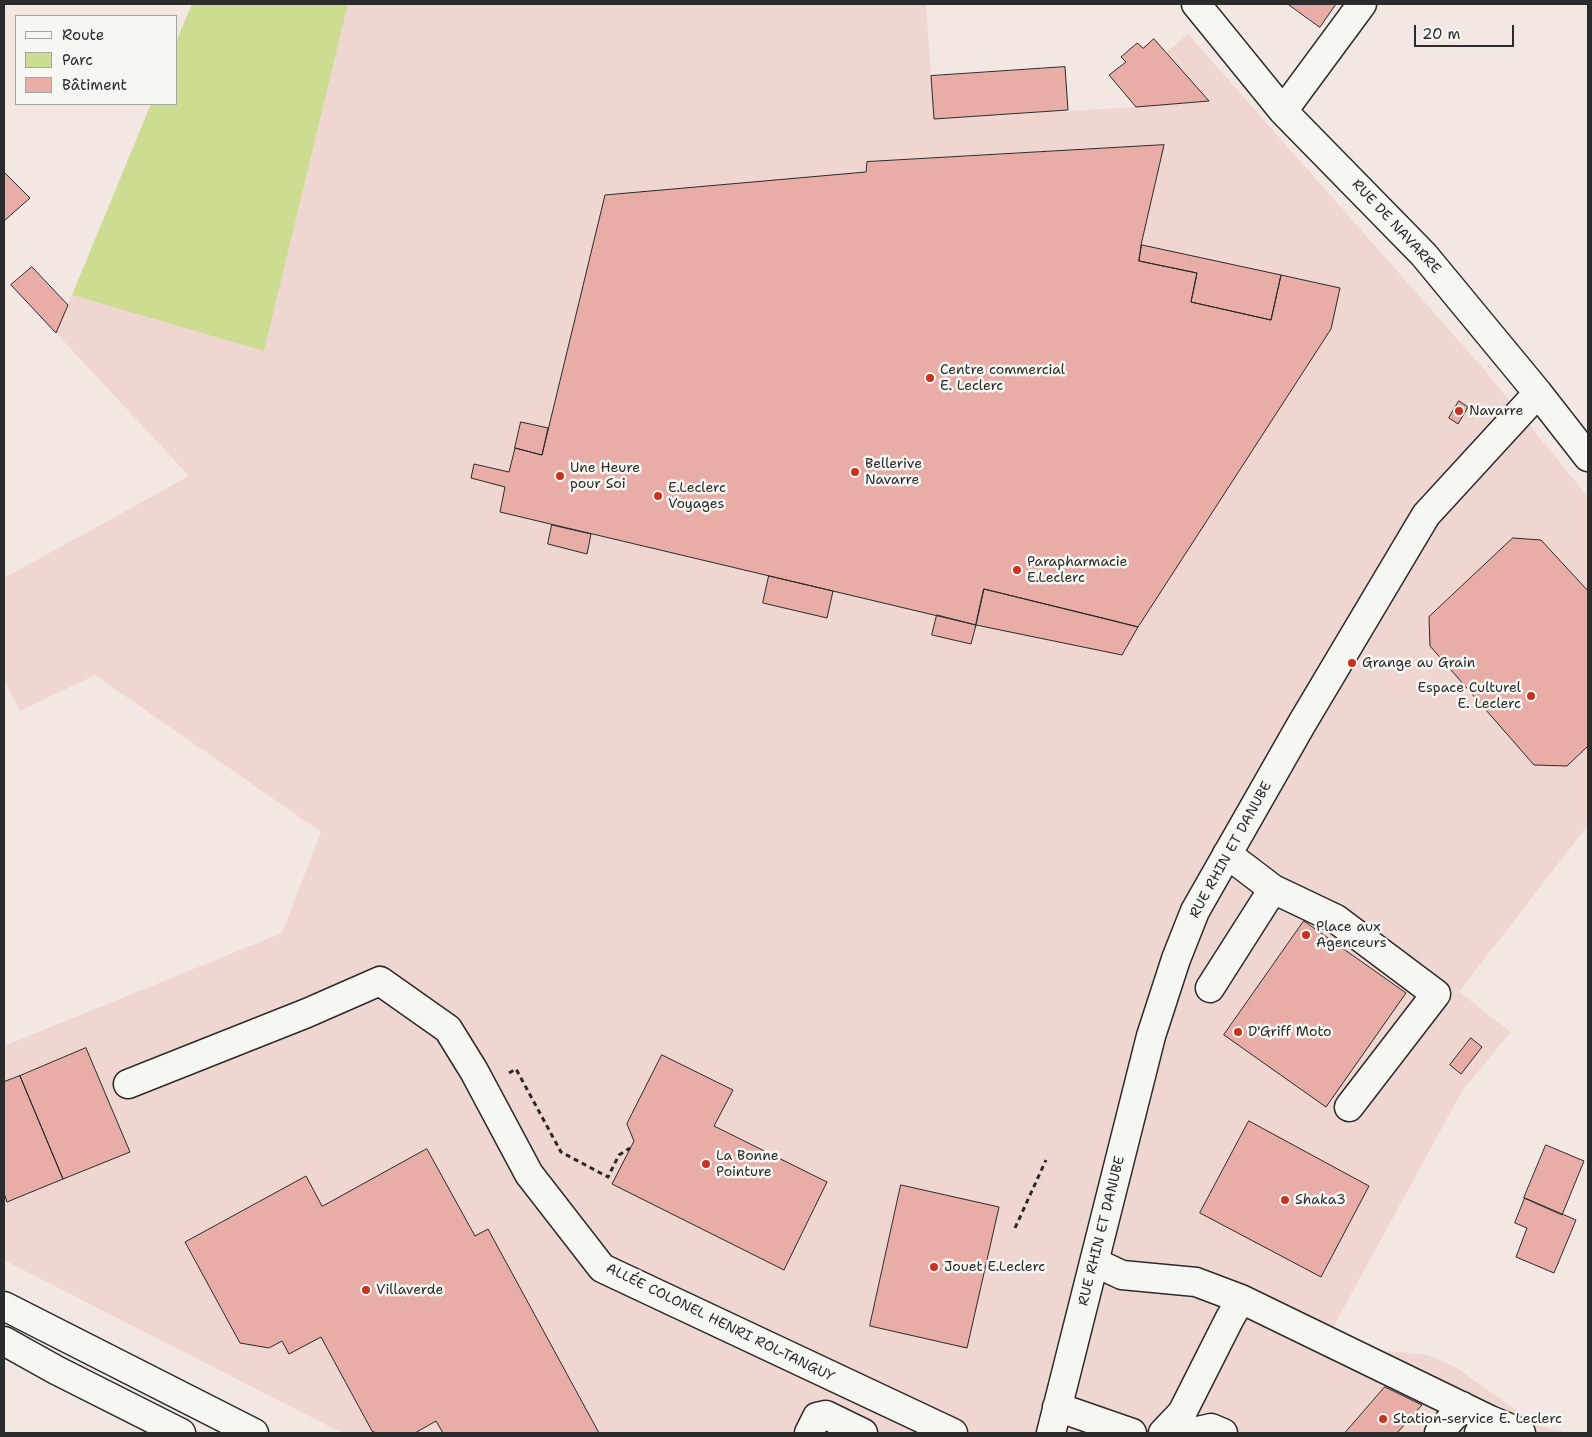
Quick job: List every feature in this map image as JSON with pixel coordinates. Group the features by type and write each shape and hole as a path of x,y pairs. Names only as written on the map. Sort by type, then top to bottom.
{"street":[{"name":"RUE DE NAVARRE","path":"1196,4 1283,111 1424,256 1538,393 1588,457"},
{"path":"1283,111 1362,4"},
{"name":"RUE RHIN ET DANUBE","path":"1051,1433 1151,1036 1176,959 1195,911 1301,725 1426,516 1538,393"},
{"path":"1227,854 1273,889 1336,919 1436,994 1348,1107"},
{"path":"1210,988 1273,889"},
{"name":"ALLÉE COLONEL HENRI ROL-TANGUY","path":"128,1084 307,1013 380,981 448,1029 474,1071 529,1174 602,1268 953,1433"},
{"path":"1094,1262 1122,1275 1196,1282 1241,1299 1462,1406 1485,1427 1521,1433"},
{"path":"1163,1433 1182,1413 1241,1299"},
{"path":"4,1306 254,1433"},
{"path":"4,1341 56,1370 181,1433"},
{"path":"1438,1433 1462,1406"},
{"path":"1057,1407 1132,1433"},
{"path":"809,1433 817,1417 826,1415 862,1433"},
{"path":"1189,1433 1211,1428 1223,1433"}],"path":[{"path":"509,1073 516,1069 560,1152 608,1177 619,1155 630,1148"},
{"path":"1015,1228 1046,1160"}],"shaded area":[{"path":"348,4 926,4 934,119 1136,107 1122,90 1188,34 1481,366 1588,497 1588,825 1459,992 1511,1032 1462,1091 1331,1331 1378,1350 1428,1355 1457,1368 1537,1425 1568,1433 342,1433 4,1260 4,1046 282,933 321,832 95,675 20,711 4,680 4,578 189,476 56,333 72,295 264,350"}],"green space":[{"path":"192,4 348,4 264,351 72,295 151,105 178,105 178,37"}],"building":[{"path":"1288,4 1336,4 1320,27"},
{"path":"1154,39 1209,101 1136,107 1109,75 1126,62 1121,57 1137,43 1143,48"},
{"path":"1065,67 1068,110 934,119 931,76"},
{"name":"Centre commercial E. Leclerc","path":"1164,145 1139,261 1197,273 1191,302 1271,320 1281,275 1340,288 1331,329 1138,627 984,589 976,625 500,512 505,487 471,478 474,464 509,472 515,448 542,455 605,195 866,172 867,162"},
{"path":"4,172 30,198 4,221"},
{"path":"1142,245 1281,275 1271,320 1191,302 1197,273 1139,261"},
{"path":"32,267 68,305 56,333 11,285"},
{"name":"Navarre","path":"1459,401 1468,407 1458,424 1449,418"},
{"path":"521,422 548,428 542,455 515,448"},
{"path":"552,525 591,534 587,554 548,544"},
{"name":"Espace Culturel E. Leclerc","path":"1513,538 1541,540 1588,591 1588,746 1567,766 1534,765 1430,646 1429,617"},
{"path":"769,576 833,591 827,618 763,603"},
{"path":"984,589 1138,627 1122,655 976,625"},
{"path":"937,615 976,625 971,644 932,635"},
{"path":"1304,921 1406,993 1326,1107 1224,1035"},
{"path":"1471,1038 1482,1047 1461,1074 1450,1065"},
{"path":"86,1048 130,1152 63,1179 20,1076"},
{"name":"La Bonne Pointure","path":"662,1055 733,1090 714,1126 827,1182 784,1270 612,1184 634,1141 627,1124"},
{"path":"20,1076 63,1179 7,1202 4,1193 4,1082"},
{"name":"Shaka3","path":"1249,1121 1369,1186 1321,1277 1200,1213"},
{"path":"1546,1145 1584,1161 1562,1215 1524,1198"},
{"name":"Villaverde","path":"427,1149 475,1236 488,1229 599,1433 443,1433 436,1421 415,1433 376,1433 372,1431 321,1337 289,1354 282,1341 269,1348 240,1343 185,1242 306,1176 322,1206"},
{"name":"Jouet E.Leclerc","path":"901,1185 999,1207 967,1348 870,1326"},
{"path":"1525,1198 1576,1220 1554,1273 1516,1257 1527,1228 1515,1223"},
{"name":"Station-service E. Leclerc","path":"1385,1387 1422,1405 1397,1433 1345,1433"}],"place":[{"name":"Centre commercial E. Leclerc","path":"930,378"},
{"name":"Navarre","path":"1459,411"},
{"name":"Bellerive Navarre","path":"855,472"},
{"name":"Une Heure pour Soi","path":"560,476"},
{"name":"E.Leclerc Voyages","path":"658,496"},
{"name":"Parapharmacie E.Leclerc","path":"1017,570"},
{"name":"Grange au Grain","path":"1352,663"},
{"name":"Espace Culturel E. Leclerc","path":"1531,696"},
{"name":"Place aux Agenceurs","path":"1306,935"},
{"name":"D'Griff Moto","path":"1238,1032"},
{"name":"La Bonne Pointure","path":"706,1164"},
{"name":"Shaka3","path":"1285,1200"},
{"name":"Jouet E.Leclerc","path":"934,1267"},
{"name":"Villaverde","path":"366,1290"},
{"name":"Station-service E. Leclerc","path":"1383,1419"}]}
